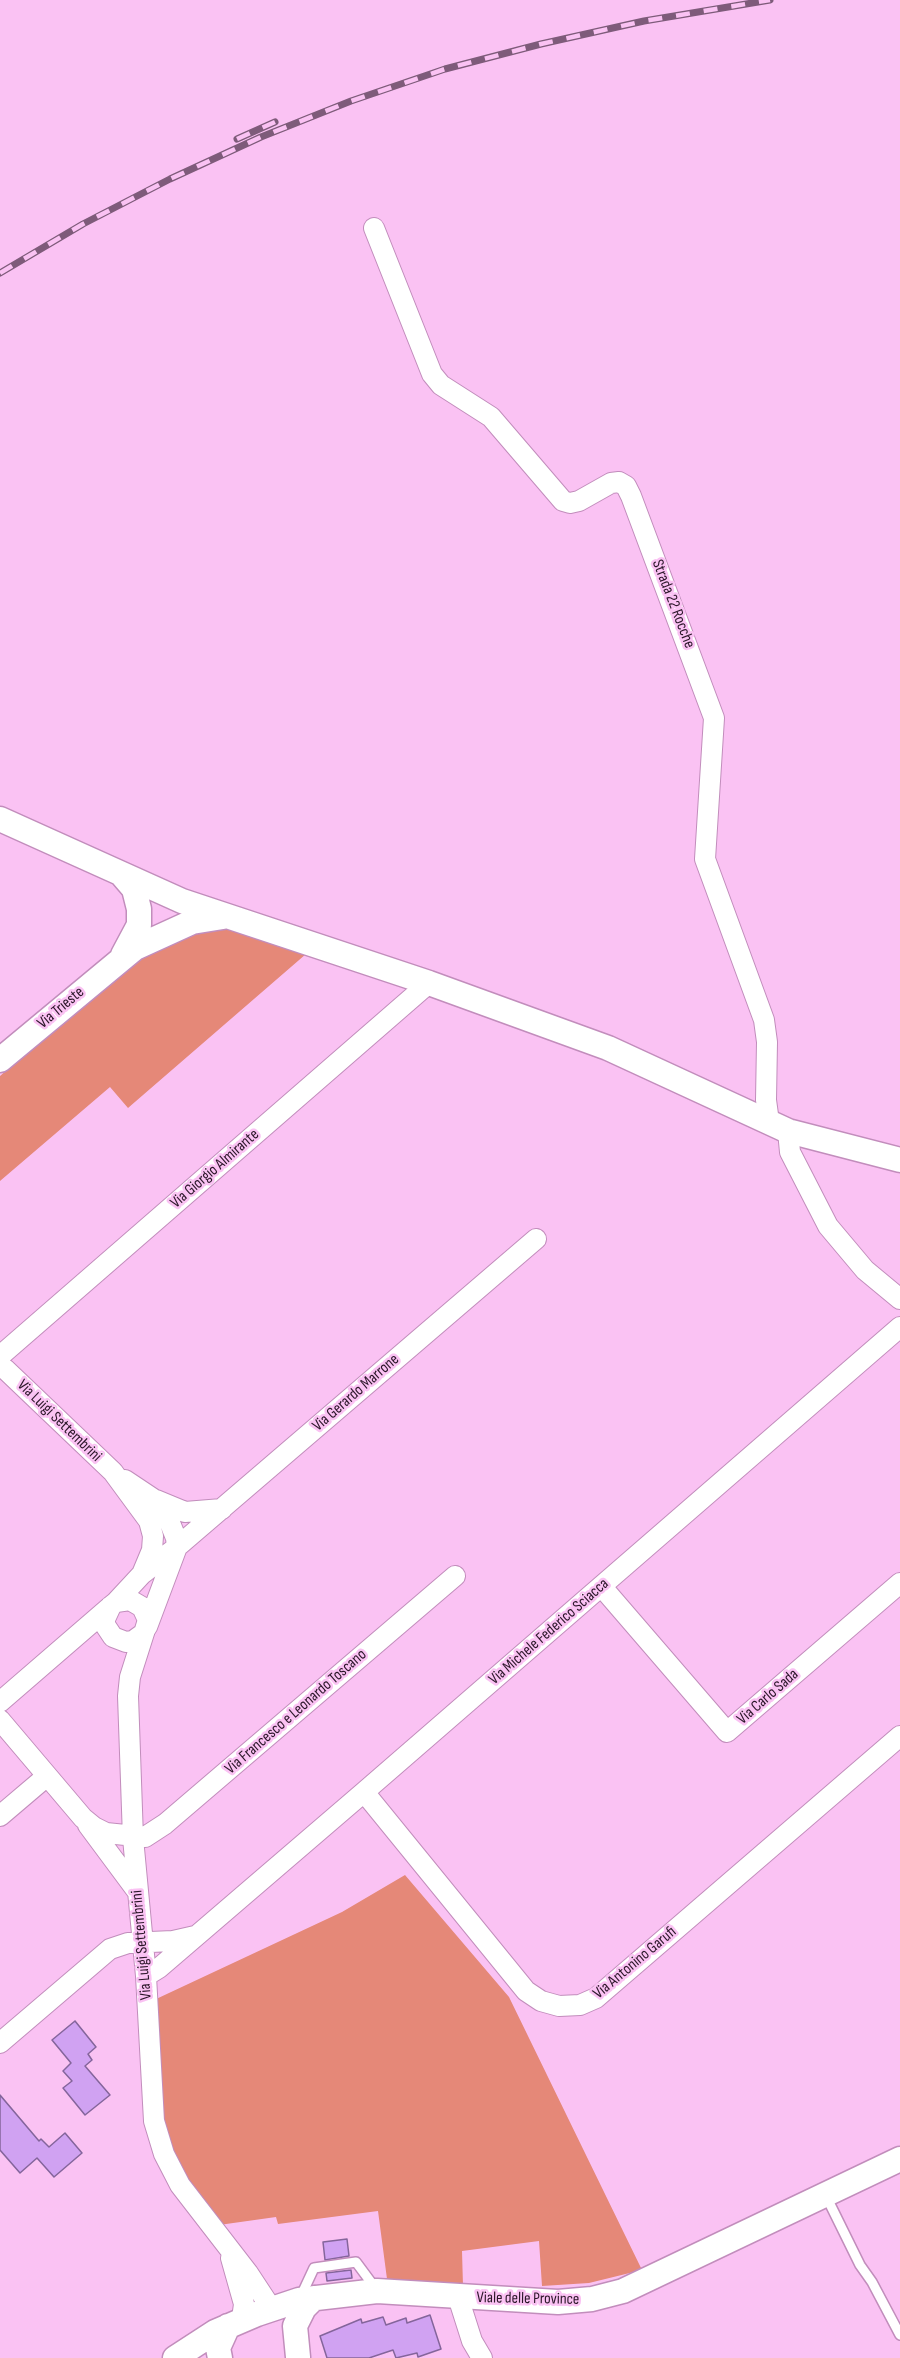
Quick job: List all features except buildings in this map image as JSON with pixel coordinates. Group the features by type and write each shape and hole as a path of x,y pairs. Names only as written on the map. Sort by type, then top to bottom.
{"street":[{"name":"Strada 22 Rocche","path":"374,228 432,375 441,385 491,417 564,501 570,503 579,501 611,483 619,482 626,486 631,496 714,718 705,859 764,1020 767,1042 765,1101 778,1126"},
{"path":"0,819 173,898 429,983 608,1048 778,1126 900,1160"},
{"path":"122,875 129,882 137,898 145,932"},
{"path":"145,932 178,914 178,906 173,898"},
{"path":"145,932 207,917 232,917"},
{"name":"Via Trieste","path":"0,1060 122,957 145,932"},
{"name":"Via Giorgio Almirante","path":"3,1362 429,983"},
{"path":"778,1126 828,1226 858,1263 900,1299"},
{"name":"Via Gerardo Marrone","path":"142,1574 222,1509 536,1239"},
{"name":"Via Michele Federico Sciacca","path":"146,1976 364,1792 900,1327"},
{"name":"Via Luigi Settembrini","path":"3,1362 113,1472"},
{"path":"113,1472 155,1500 185,1512 210,1512 222,1509"},
{"path":"0,1702 114,1604 142,1574 152,1550 153,1536 149,1521 113,1472"},
{"path":"155,1500 172,1525 177,1547"},
{"name":"Via Luigi Settembrini","path":"177,1547 145,1630 130,1677 128,1696 133,1838 146,1976 152,2099 159,2139 180,2185 224,2239"},
{"name":"Via Francesco e Leonardo Toscano","path":"133,1838 145,1837 165,1824 455,1576"},
{"name":"Via Carlo Sada","path":"602,1587 727,1732 900,1583"},
{"path":"130,1600 142,1607 148,1620 139,1638 126,1642 113,1637 108,1632 105,1618 114,1604 130,1600"},
{"path":"0,1720 83,1818 137,1891"},
{"name":"Via Antonino Garufi","path":"364,1792 526,1991 541,2001 559,2006 580,2005 597,1998 900,1736"},
{"path":"0,1816 47,1776"},
{"path":"83,1818 106,1833 133,1838"},
{"path":"0,2043 110,1949 142,1942 173,1941 197,1935"},
{"name":"Viale delle Province","path":"175,2358 235,2323 271,2308 306,2299 377,2291 558,2302 592,2299 623,2291 900,2159"},
{"path":"224,2239 271,2308 298,2358"},
{"path":"220,2358 218,2348 235,2323 244,2304 224,2239"},
{"path":"458,2297 472,2341 482,2358"},
{"path":"298,2358 295,2326 306,2299"},
{"path":"180,2358 197,2358"}],"lane":[{"path":"825,2194 860,2265 872,2282 900,2335"}],"shaded area":[{"path":"224,928 306,954 128,1108 110,1087 0,1181 0,1076 126,967 189,932"},
{"path":"405,1875 509,1997 642,2270 589,2283 542,2286 539,2241 462,2251 463,2286 387,2279 378,2211 278,2224 276,2217 219,2225 175,2161 162,2115 154,2000 342,1912"}],"railway":[{"path":"0,273 83,224 170,179 261,137 351,101 445,69 541,44 644,21 770,0"},
{"path":"237,139 275,122"}]}
